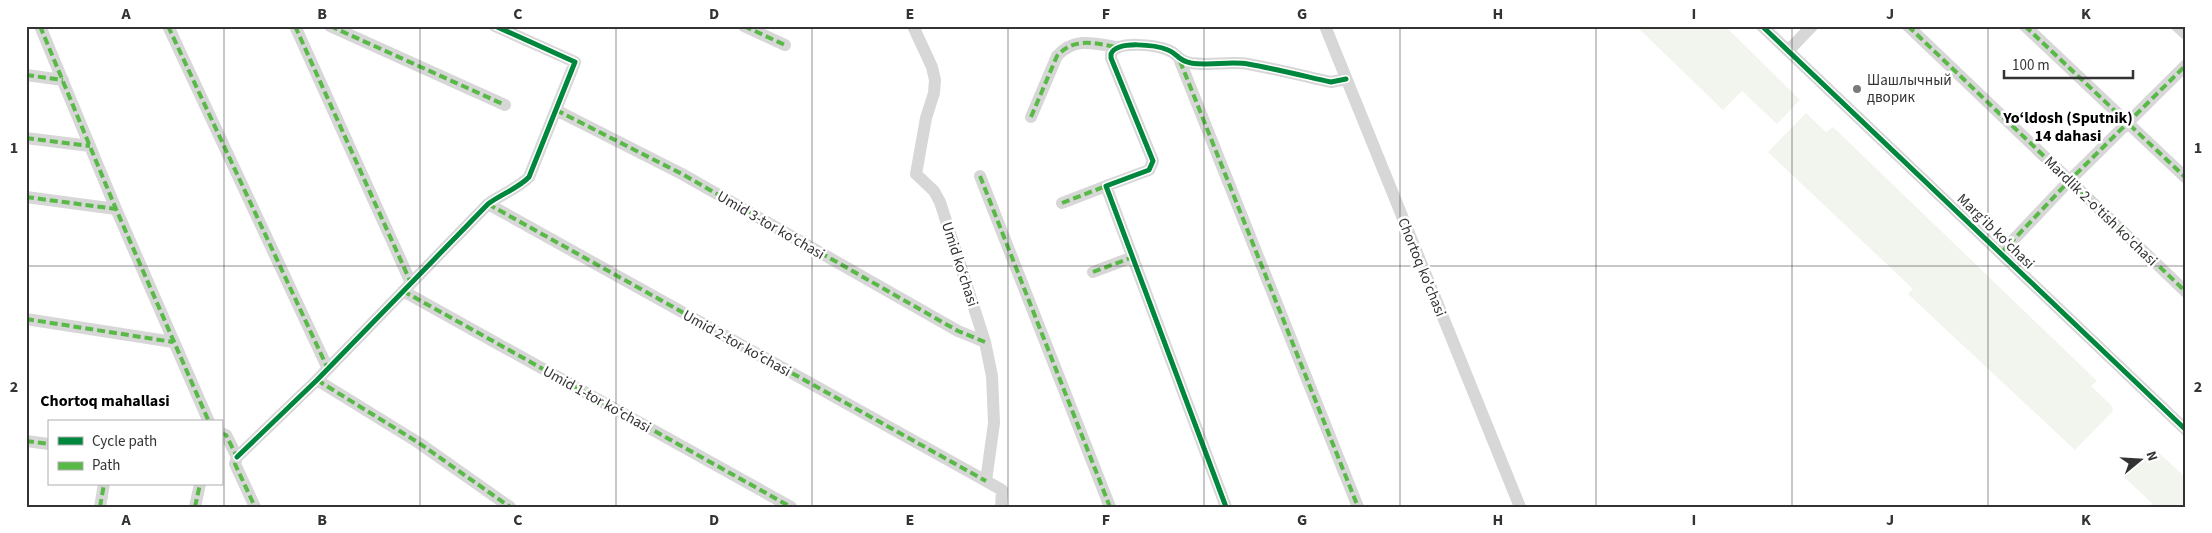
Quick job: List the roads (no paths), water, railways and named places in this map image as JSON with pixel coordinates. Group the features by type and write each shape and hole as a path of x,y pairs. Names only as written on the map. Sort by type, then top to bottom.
{"street":[{"path":"40,26 116,210 208,420"},
{"path":"168,26 328,369"},
{"path":"295,26 407,287"},
{"path":"330,26 505,105"},
{"path":"255,507 235,464 237,457 328,369 488,204 503,193 525,182 529,177 575,62 496,26"},
{"path":"744,26 785,45"},
{"name":"Umid ko‘chasi","path":"913,26 932,67 935,80 934,93 926,118 916,174 934,191 940,202 985,342 992,376 994,423 986,481"},
{"name":"Chortoq ko'chasi","path":"1325,26 1520,507"},
{"name":"Marg‘ib ko‘chasi","path":"1762,26 2186,430"},
{"path":"1788,51 1812,26"},
{"name":"Mardlik 2-o'tish ko'chasi","path":"1908,26 2186,292"},
{"path":"2025,26 2186,178"},
{"path":"2177,26 2186,34"},
{"path":"1031,117 1058,56 1064,48 1082,42 1116,47 1130,45 1166,49 1173,52 1180,61 1358,507"},
{"path":"1062,203 1149,170 1152,167 1154,161 1111,58 1116,47"},
{"path":"1180,61 1247,64 1332,82 1346,79"},
{"path":"2001,254 2070,180 2186,65"},
{"path":"26,75 63,80"},
{"name":"Umid 3-tor koʻchasi","path":"556,110 682,174 958,331 985,342"},
{"path":"26,138 90,146"},
{"path":"980,176 1110,507"},
{"path":"1106,186 1226,507"},
{"path":"26,197 116,210"},
{"name":"Umid 2-tor koʻchasi","path":"488,204 986,481"},
{"path":"1093,272 1133,257"},
{"name":"Umid 1-tor koʻchasi","path":"407,287 791,507"},
{"path":"26,319 173,342"},
{"path":"317,380 419,443 510,507"},
{"path":"222,433 226,435 237,457"},
{"path":"26,441 48,444"},
{"path":"986,481 1002,490 1001,507"},
{"path":"100,507 104,486"},
{"path":"196,507 200,486"}],"place":[{"name":"Шашлычный дворик","path":"1857,89"}],"district":[{"name":"Yo‘ldosh (Sputnik) 14 dahasi","path":"2068,126"},
{"name":"Chortoq mahallasi","path":"105,400"}]}
